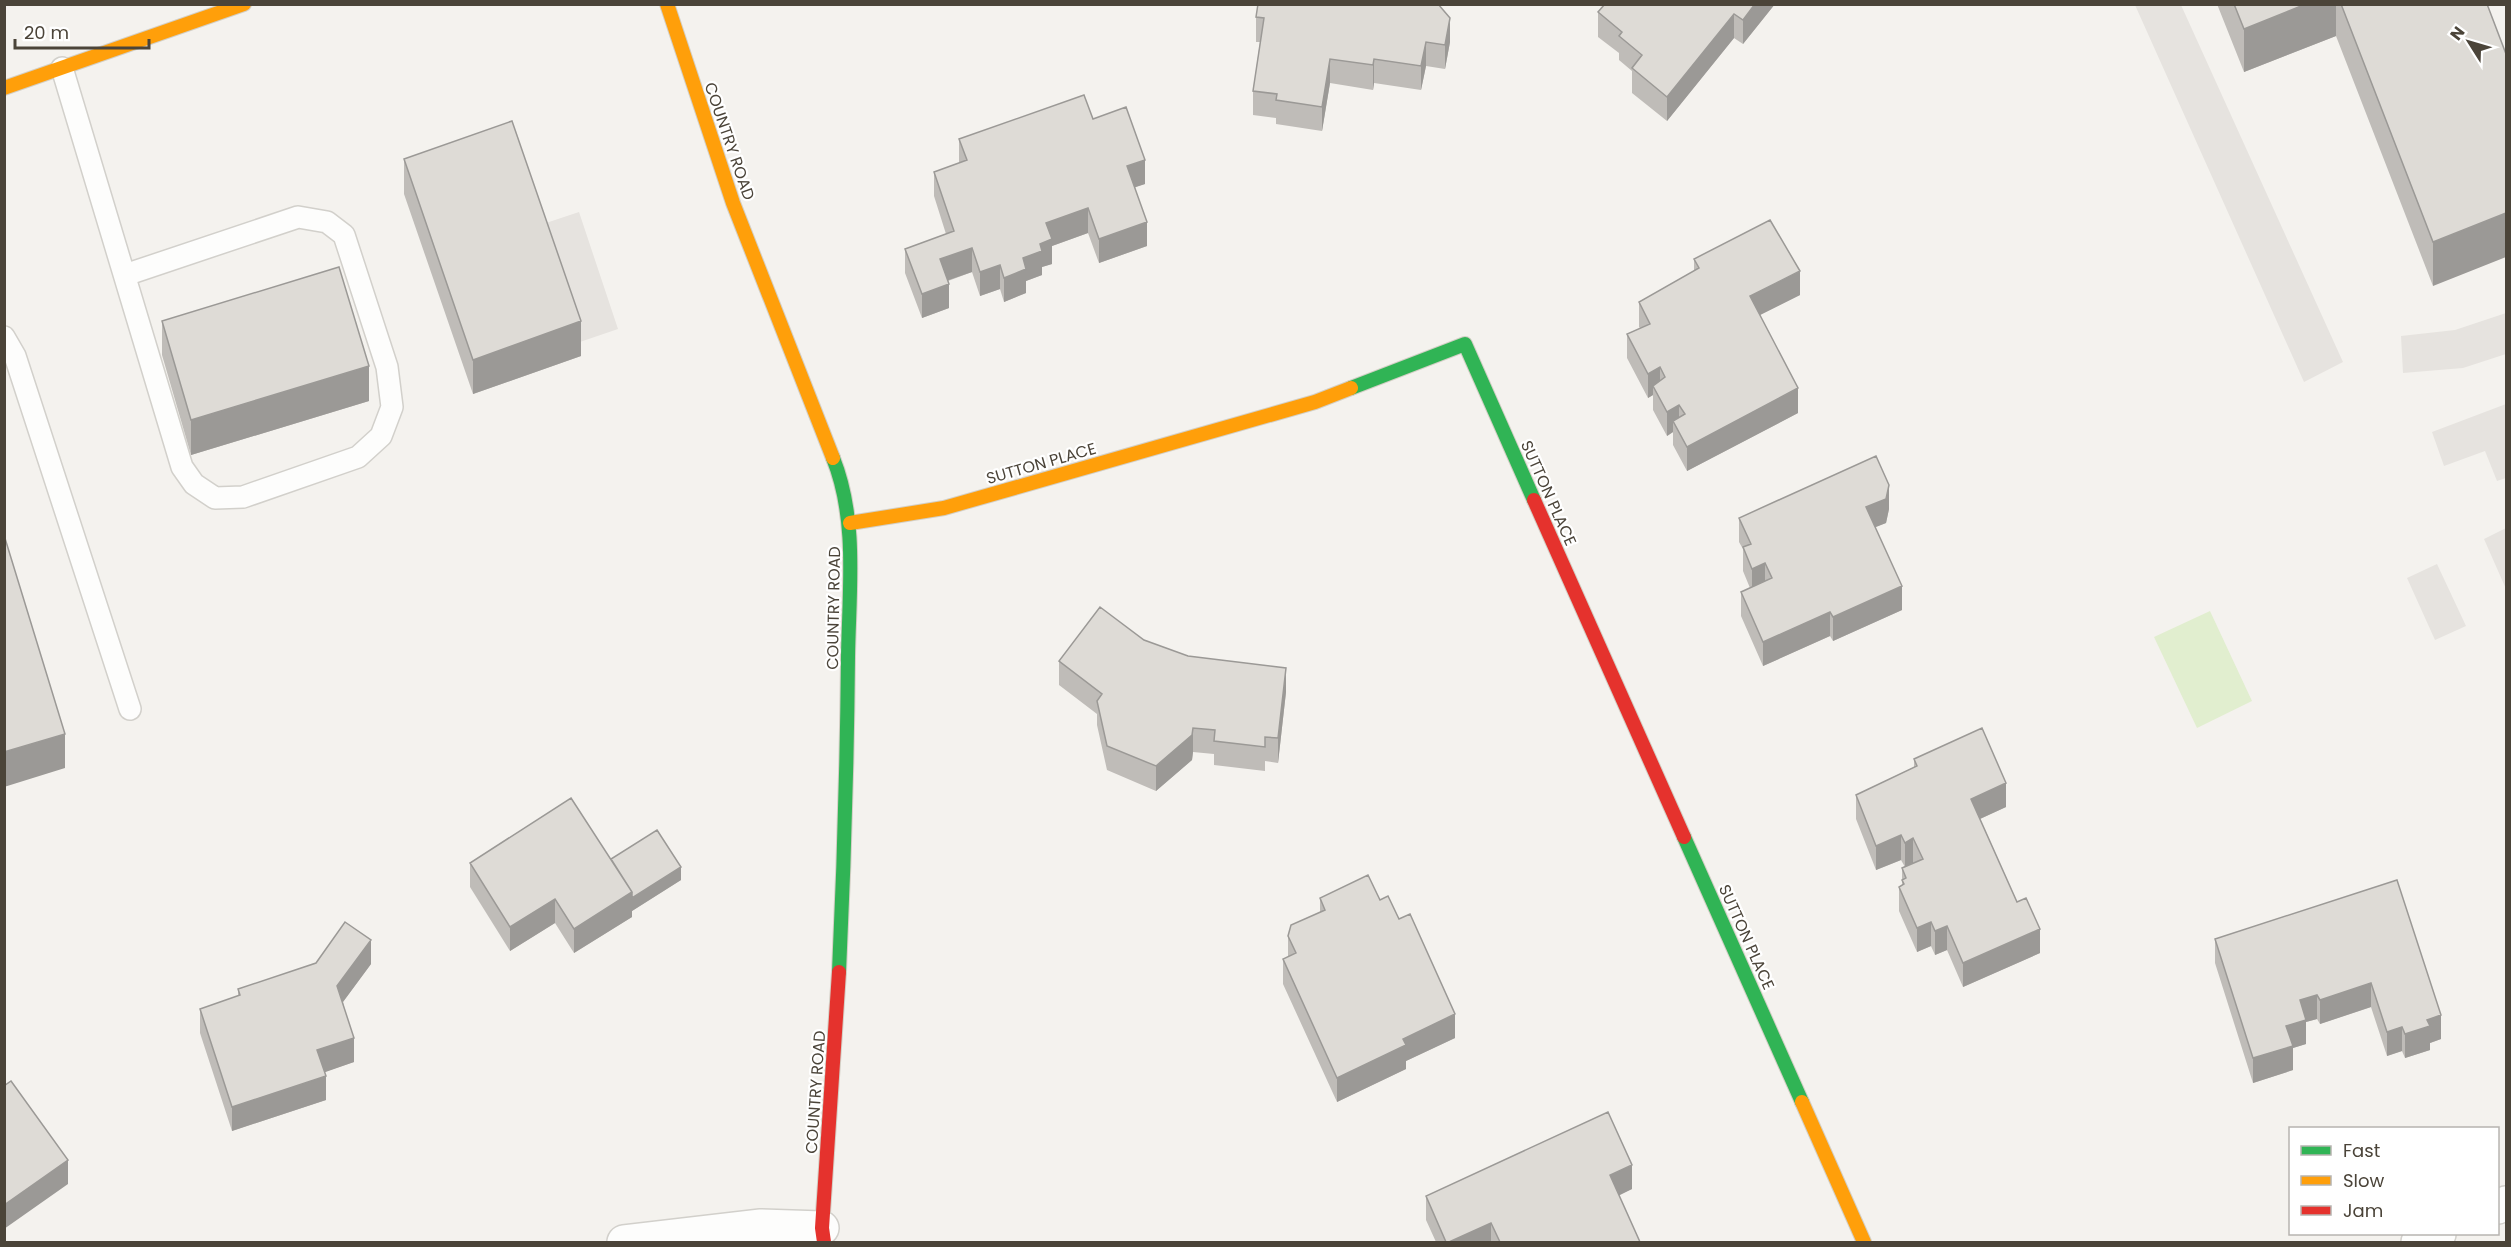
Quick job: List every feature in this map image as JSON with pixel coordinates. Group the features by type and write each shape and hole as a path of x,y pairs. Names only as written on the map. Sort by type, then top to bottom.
{"street":[{"path":"4,88 244,4"},
{"name":"COUNTRY ROAD","path":"667,4 733,203 839,472 850,523 846,825 834,1072 823,1235"},
{"name":"SUTTON PLACE","path":"850,523 944,508 1296,407 1465,344 1864,1242"},
{"path":"624,1242 761,1226 823,1235"},
{"path":"2418,1242 2434,1235"}],"lane":[{"path":"62,68 124,275 182,467 194,484 215,498 243,497 358,457 381,436 392,407 387,367 344,235 327,222 298,217 124,275"},
{"path":"4,337 15,356 130,709"}],"green space":[{"path":"2210,611 2252,701 2197,728 2154,637"}],"shaded area":[{"path":"2135,5 2181,5 2343,362 2304,382"},
{"path":"579,212 618,329 577,343 537,226"},
{"path":"2506,313 2506,354 2463,368 2403,373 2401,336 2455,330"},
{"path":"2506,404 2506,478 2497,481 2485,451 2444,466 2432,432"},
{"path":"2506,528 2506,589 2484,539"},
{"path":"2437,564 2466,626 2435,640 2407,578"}],"building":[{"path":"1258,4 1438,4 1450,18 1445,45 1426,42 1421,66 1374,59 1373,65 1330,59 1322,107 1276,100 1277,94 1253,91 1264,18 1256,17"},
{"path":"1605,4 1755,4 1743,20 1734,14 1667,97 1632,68 1642,55 1619,36 1622,32 1598,12"},
{"path":"2234,4 2306,4 2244,29"},
{"path":"2341,4 2487,4 2506,54 2506,213 2433,242"},
{"path":"1084,95 1093,119 1126,107 1145,160 1127,166 1147,222 1099,239 1088,208 1046,223 1052,239 1040,244 1042,251 1023,258 1026,269 1004,278 1000,265 980,272 972,248 940,259 949,284 922,294 905,249 954,231 934,172 967,160 959,139"},
{"path":"512,121 581,321 473,360 404,159"},
{"path":"1770,220 1800,271 1750,296 1798,388 1687,447 1673,421 1685,414 1679,405 1667,412 1653,386 1665,377 1660,367 1648,374 1627,334 1650,324 1639,302 1699,268 1694,259"},
{"path":"339,267 369,366 191,420 162,321"},
{"path":"1876,456 1889,485 1886,499 1866,507 1902,586 1833,617 1830,612 1763,642 1741,592 1772,578 1765,563 1752,569 1743,547 1751,544 1739,518"},
{"path":"4,535 65,734 4,752"},
{"path":"1100,607 1144,640 1188,656 1286,668 1278,738 1265,737 1265,747 1214,741 1215,730 1193,728 1192,735 1156,766 1107,746 1097,701 1102,694 1059,661"},
{"path":"1982,728 2006,783 1971,799 2017,902 2026,898 2040,929 1963,963 1947,926 1935,931 1931,922 1917,928 1899,887 1904,884 1902,880 1906,878 1902,868 1923,859 1913,838 1905,843 1901,835 1876,846 1856,795 1917,766 1914,759"},
{"path":"571,798 632,892 574,929 555,899 510,927 470,863"},
{"path":"657,830 681,867 632,898 632,892 611,859"},
{"path":"1368,875 1380,900 1388,896 1399,919 1410,914 1455,1014 1403,1039 1406,1045 1337,1078 1283,959 1296,953 1288,936 1291,925 1325,910 1320,898"},
{"path":"2397,880 2441,1015 2427,1020 2430,1026 2405,1034 2402,1027 2387,1032 2371,983 2320,1000 2317,995 2300,1000 2306,1020 2286,1026 2293,1046 2253,1058 2215,939"},
{"path":"345,922 371,940 337,986 354,1038 317,1050 326,1076 232,1107 200,1009 240,995 238,989 316,963"},
{"path":"11,1081 68,1160 4,1205 4,1086"},
{"path":"1608,1112 1632,1165 1610,1175 1640,1242 1500,1242 1491,1223 1446,1242 1426,1196"}],"traffic: fast":[{"path":"1351,388 1465,344 1534,500"},
{"path":"833,458 846,506 850,556 845,814 839,972"},
{"path":"1684,837 1802,1102"}],"traffic: slow":[{"path":"4,88 244,4"},
{"path":"667,4 733,203 833,458"},
{"path":"850,523 944,508 1315,402 1351,388"},
{"path":"1802,1102 1864,1242"}],"traffic: jam":[{"path":"1534,500 1684,837"},
{"path":"824,1242 822,1228 839,972"}]}
